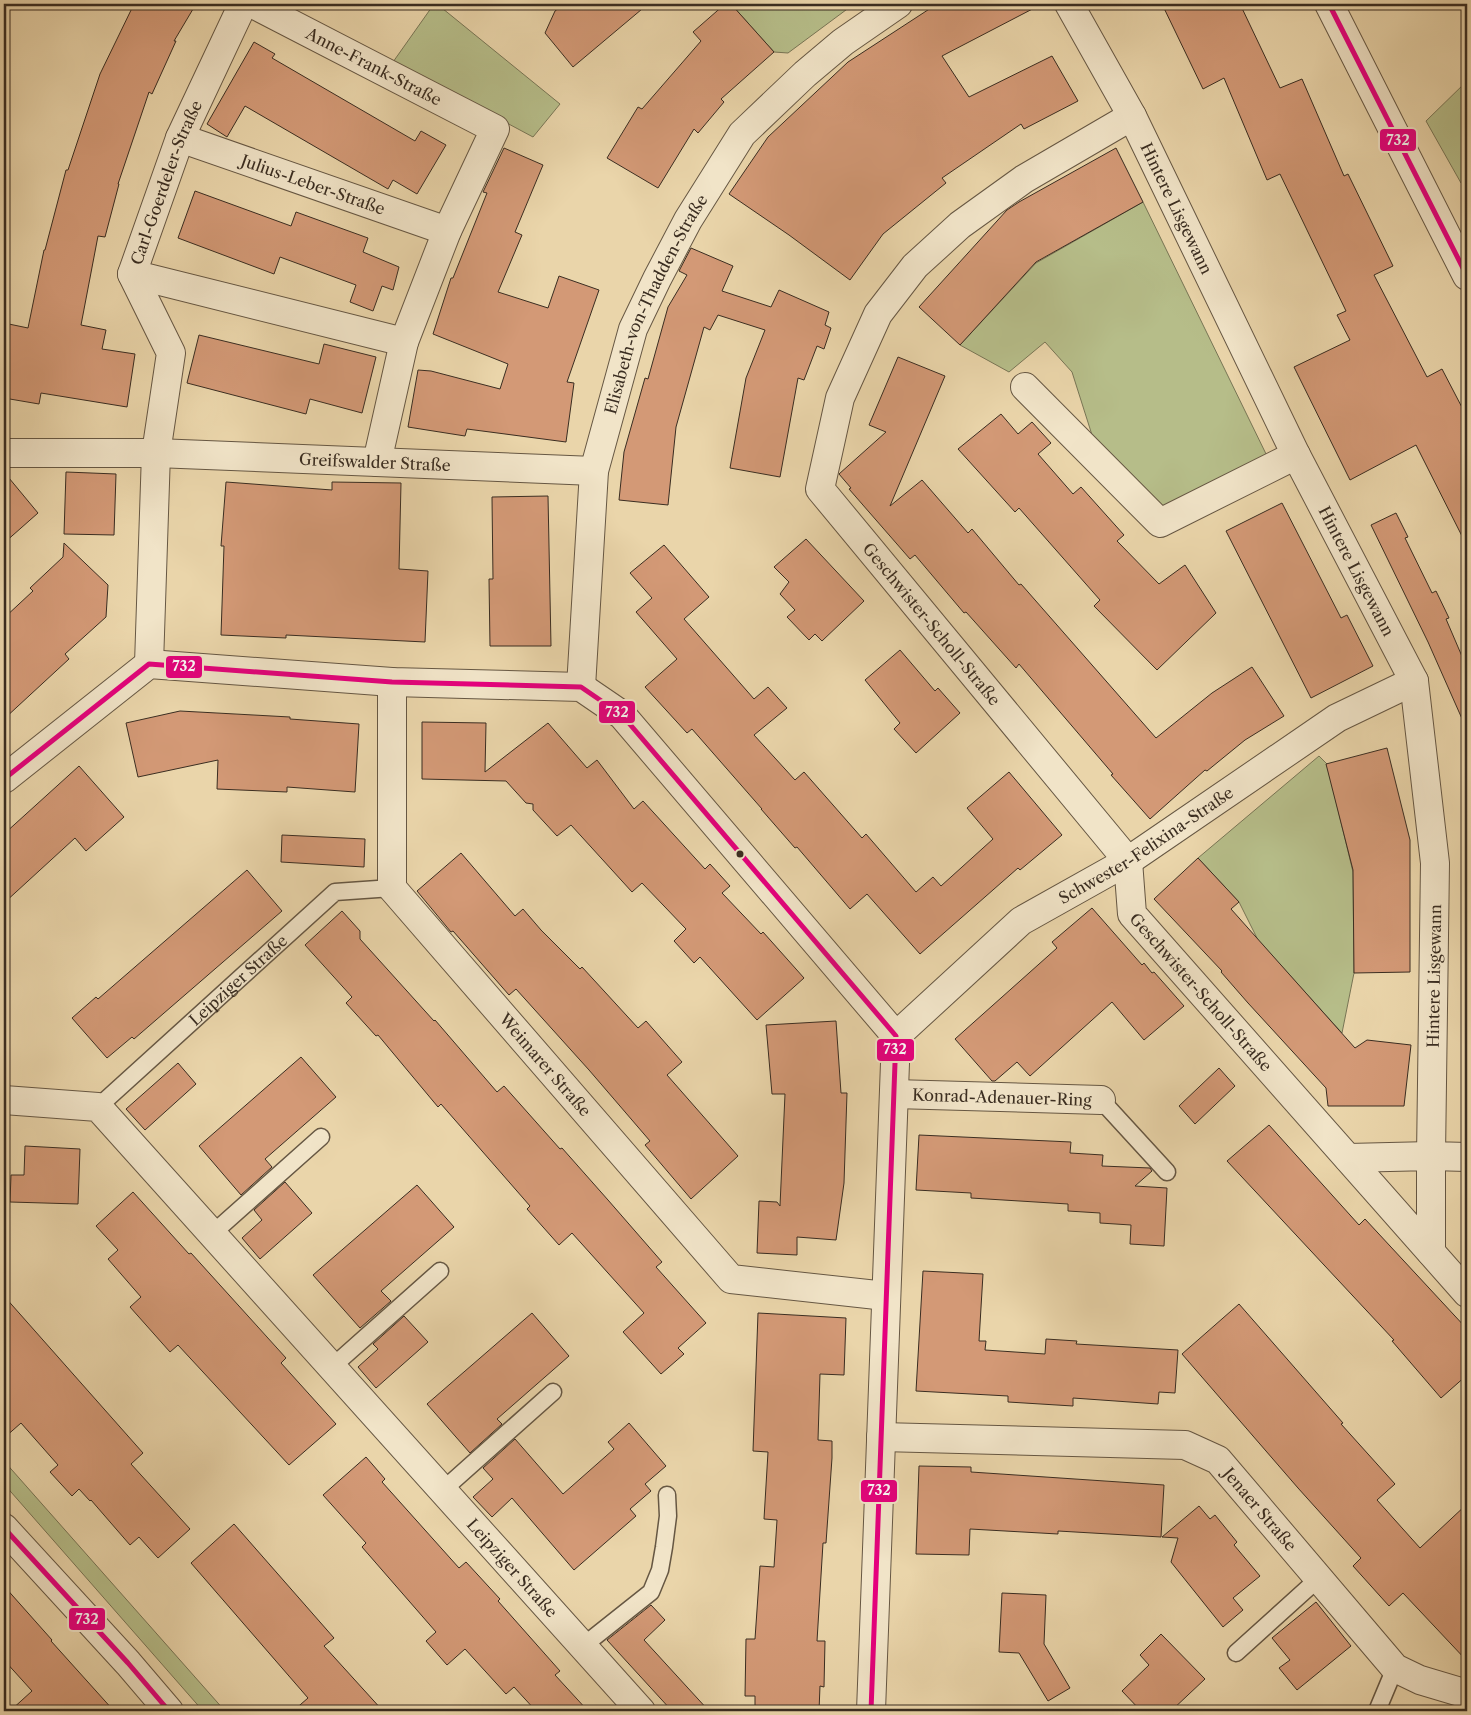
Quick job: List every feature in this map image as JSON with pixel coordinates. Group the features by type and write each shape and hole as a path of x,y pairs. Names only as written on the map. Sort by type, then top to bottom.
{"street":[{"name":"Carl-Goerdeler-Straße","path":"156,453 171,354 132,274 180,138 243,4"},
{"name":"Anne-Frank-Straße","path":"253,4 495,129 447,232"},
{"name":"Elisabeth-von-Thadden-Straße","path":"581,687 594,471 633,329 688,220 742,134 805,74 835,49 898,4"},
{"name":"Hintere Lisgewann","path":"1069,4 1132,116 1296,456 1414,681 1436,863 1431,1156"},
{"path":"1329,4 1467,276"},
{"name":"Geschwister-Scholl-Straße","path":"1132,116 1024,179 960,225 915,266 878,314 840,398 820,489 1128,861 1132,914 1467,1293"},
{"name":"Julius-Leber-Straße","path":"180,138 447,232"},
{"path":"377,462 404,342 447,232"},
{"path":"132,274 404,342"},
{"path":"1025,387 1160,523 1296,456"},
{"name":"Greifswalder Straße","path":"4,453 156,453 594,471"},
{"path":"149,664 156,453"},
{"path":"4,779 149,664 392,682 581,687 622,715 896,1036"},
{"name":"Schwester-Felixina-Straße","path":"896,1036 1021,921 1128,861 1337,718 1414,681"},
{"path":"392,682 392,888"},
{"name":"Weimarer Straße","path":"392,888 731,1278 886,1296"},
{"name":"Konrad-Adenauer-Ring","path":"871,1711 896,1036"},
{"name":"Konrad-Adenauer-Ring","path":"894,1094 1101,1100"},
{"path":"4,1100 98,1107"},
{"name":"Leipziger Straße","path":"98,1107 641,1711"},
{"path":"1431,1156 1431,1252"},
{"path":"1348,1158 1467,1157"},
{"name":"Jenaer Straße","path":"881,1437 1185,1445 1218,1460 1394,1668 1420,1680 1467,1694"},
{"path":"4,1528 128,1662 169,1711"}],"lane":[{"name":"Leipziger Straße","path":"98,1107 335,892 392,888"},
{"name":"Konrad-Adenauer-Ring","path":"1101,1100 1167,1172"},
{"path":"212,1234 321,1137"},
{"path":"332,1367 440,1271"},
{"path":"443,1490 553,1392"},
{"path":"583,1646 651,1592 660,1570 664,1547 668,1516 667,1495"},
{"path":"1236,1653 1318,1578"},
{"path":"1377,1711 1394,1668"}],"green space":[{"path":"434,4 437,4 560,104 533,137 393,62"},
{"path":"731,4 854,4 788,53 774,52"},
{"path":"1467,81 1467,177 1461,183 1426,121"},
{"path":"1143,202 1268,458 1156,509 1092,435 1072,372 1045,342 1009,372 960,345 1036,263"},
{"path":"1319,756 1327,764 1353,872 1354,973 1342,1033 1258,940 1239,902 1198,858"},
{"path":"4,1461 225,1711 203,1711 4,1484"}],"building":[{"path":"134,4 196,4 174,41 176,41 152,94 149,92 118,184 105,237 98,236 81,325 106,330 102,349 135,354 127,407 41,393 39,404 4,398 4,323 28,328 44,250 66,170 68,170 100,74"},
{"path":"564,4 648,4 573,67 545,33 555,11"},
{"path":"725,4 731,4 774,52 721,99 724,102 698,133 694,129 658,188 607,158 638,107 642,109 701,41 693,32"},
{"path":"937,4 1042,4 942,56 969,97 1052,56 1078,101 1024,129 1021,124 942,178 946,183 883,234 850,280 729,194 768,137 848,62"},
{"path":"1162,4 1240,4 1280,88 1302,79 1344,176 1348,174 1393,266 1374,275 1427,377 1442,369 1467,417 1467,546 1416,445 1350,480 1294,367 1350,340 1337,315 1346,311 1280,174 1267,180 1224,78 1203,89"},
{"path":"254,42 275,54 272,58 415,141 421,131 446,145 417,194 393,180 388,189 245,106 227,137 207,124"},
{"path":"504,148 543,165 515,232 522,235 498,292 548,308 559,276 599,290 567,382 574,383 566,442 467,429 465,436 408,427 418,370 431,371 500,389 508,364 433,334 451,278 453,278 487,193 483,192"},
{"path":"1116,148 1143,202 1036,262 960,345 919,307 1007,210"},
{"path":"195,191 291,226 296,212 368,238 363,252 399,267 393,290 382,286 373,311 350,302 356,285 280,257 274,274 178,238"},
{"path":"691,248 733,266 722,291 771,307 779,290 829,312 825,325 831,328 824,349 817,346 804,380 798,378 780,477 730,468 746,378 765,330 718,315 710,330 704,327 676,427 668,505 619,500 624,452 645,378 648,379 668,307 687,275 679,271"},
{"path":"199,335 319,364 324,344 376,357 362,413 310,399 306,414 187,383"},
{"path":"898,357 945,376 890,506 922,480 968,533 972,529 1019,585 1021,584 1156,738 1212,693 1252,667 1284,716 1245,740 1207,771 1205,770 1150,819 1019,664 1016,668 966,612 964,613 915,555 910,559 849,489 851,488 839,474 886,432 869,425"},
{"path":"1001,414 1018,434 1032,422 1051,443 1038,454 1073,494 1081,487 1124,535 1117,541 1159,584 1185,565 1216,613 1157,670 1094,606 1100,600 1019,508 1015,512 958,449"},
{"path":"4,472 38,513 4,543"},
{"path":"66,472 116,474 114,535 64,534"},
{"path":"226,482 332,490 332,482 401,483 399,569 428,571 425,642 286,635 286,638 221,635 224,546 221,546"},
{"path":"548,496 551,646 490,646 489,579 493,579 492,497"},
{"path":"1282,503 1341,618 1347,615 1373,666 1311,698 1226,531"},
{"path":"1396,513 1408,537 1405,538 1432,593 1436,591 1449,618 1446,619 1467,668 1467,730 1428,642 1371,525"},
{"path":"806,539 864,601 822,641 815,634 809,640 787,617 795,610 780,594 789,582 774,567"},
{"path":"64,543 108,585 106,617 65,654 69,659 4,719 4,618 33,591 30,588 63,557"},
{"path":"664,545 709,597 684,619 754,699 768,687 787,708 754,735 795,780 804,772 862,838 866,834 916,892 933,877 941,886 993,839 967,808 1009,772 1062,835 1020,870 1018,868 920,954 867,894 850,909 692,729 687,733 645,687 677,659 636,612 652,598 630,573"},
{"path":"900,650 935,691 938,688 960,713 916,753 894,729 900,723 865,680"},
{"path":"180,711 290,717 290,719 359,724 355,792 287,787 287,792 217,789 218,760 138,777 126,723"},
{"path":"422,722 486,723 485,772 548,723 587,768 597,760 634,809 643,801 705,869 710,864 730,886 722,893 761,934 763,932 804,978 757,1020 700,957 694,963 674,941 686,929 642,883 632,892 571,825 557,836 533,810 533,804 526,803 506,781 422,779"},
{"path":"1387,748 1410,840 1410,972 1354,973 1353,870 1326,764"},
{"path":"79,766 124,817 86,851 75,838 4,903 4,834"},
{"path":"282,835 365,839 364,867 281,862"},
{"path":"461,853 515,916 523,909 580,969 582,967 638,1028 646,1021 682,1062 667,1075 738,1156 691,1199 645,1145 650,1141 589,1070 516,989 509,995 453,931 451,932 417,891"},
{"path":"1198,858 1239,902 1231,909 1355,1048 1367,1040 1411,1045 1404,1106 1328,1106 1326,1088 1248,1003 1222,971 1154,899"},
{"path":"247,870 282,911 134,1039 132,1037 107,1058 72,1018 96,997 98,999"},
{"path":"1092,908 1142,965 1144,963 1152,973 1154,972 1184,1006 1144,1040 1112,1002 1030,1076 1017,1062 995,1081 992,1081 955,1039 1057,948 1052,942"},
{"path":"342,911 360,931 360,939 435,1020 497,1092 504,1086 608,1200 662,1262 656,1267 706,1323 678,1348 684,1354 661,1374 623,1332 644,1313 572,1233 559,1245 527,1209 530,1206 441,1104 438,1107 378,1035 376,1036 346,1003 352,997 305,945"},
{"path":"836,1021 841,1093 847,1093 844,1183 836,1240 797,1237 797,1255 757,1253 759,1201 777,1202 780,1206 785,1094 772,1094 766,1025"},
{"path":"301,1057 336,1097 265,1159 272,1167 241,1195 199,1146"},
{"path":"178,1063 196,1084 145,1130 126,1109"},
{"path":"1219,1068 1235,1086 1195,1124 1179,1106"},
{"path":"1269,1125 1359,1225 1365,1219 1467,1329 1467,1375 1441,1398 1392,1341 1394,1340 1227,1161"},
{"path":"919,1135 1071,1142 1070,1153 1103,1155 1102,1166 1150,1168 1152,1171 1135,1186 1167,1188 1164,1246 1130,1244 1131,1225 1100,1223 1100,1213 1068,1211 1068,1204 971,1198 971,1193 916,1190"},
{"path":"25,1146 80,1149 78,1204 10,1202 11,1175 24,1175"},
{"path":"285,1182 312,1213 260,1259 242,1238 262,1220 254,1210"},
{"path":"417,1185 454,1227 381,1291 391,1301 360,1328 313,1275"},
{"path":"133,1192 286,1358 281,1363 336,1424 289,1465 178,1345 170,1352 130,1307 141,1297 108,1259 118,1250 96,1226"},
{"path":"923,1271 983,1274 979,1341 986,1341 985,1350 1045,1354 1046,1339 1077,1341 1076,1344 1178,1350 1175,1393 1159,1392 1158,1404 1073,1398 1073,1406 1008,1402 1008,1396 916,1391"},
{"path":"4,1296 143,1453 131,1464 190,1529 158,1558 139,1537 130,1545 79,1489 72,1496 50,1472 58,1465 21,1423 4,1438"},
{"path":"1239,1304 1343,1423 1341,1424 1395,1484 1377,1500 1420,1548 1467,1504 1467,1661 1403,1593 1389,1606 1353,1566 1361,1558 1182,1354"},
{"path":"532,1313 569,1356 497,1419 502,1424 470,1453 427,1404"},
{"path":"758,1313 846,1318 844,1375 820,1374 818,1440 832,1441 832,1458 826,1543 823,1543 817,1641 825,1641 824,1687 820,1686 819,1711 755,1711 755,1696 745,1696 746,1639 755,1639 760,1566 774,1567 777,1520 764,1519 768,1452 753,1451"},
{"path":"404,1316 428,1342 376,1388 358,1367 378,1349 373,1344"},
{"path":"629,1423 666,1466 645,1484 651,1491 630,1509 636,1516 574,1570 512,1498 492,1517 473,1497 493,1479 483,1468 515,1439 563,1494 614,1449 608,1442"},
{"path":"366,1457 385,1479 382,1482 459,1568 466,1562 500,1599 498,1601 560,1671 555,1675 588,1711 536,1711 514,1687 506,1694 465,1649 447,1665 426,1641 436,1632 362,1547 366,1543 323,1495"},
{"path":"919,1466 971,1467 971,1472 1164,1485 1161,1537 1058,1531 1058,1534 970,1529 969,1555 916,1554"},
{"path":"1199,1506 1210,1519 1215,1515 1237,1542 1234,1545 1260,1576 1233,1598 1243,1610 1223,1627 1171,1562 1178,1538 1162,1537"},
{"path":"234,1524 334,1638 324,1646 383,1711 293,1711 308,1698 191,1563"},
{"path":"4,1586 114,1711 10,1711 32,1691 4,1660"},
{"path":"1002,1593 1046,1595 1044,1644 1070,1688 1048,1701 1019,1653 999,1652"},
{"path":"1316,1602 1351,1646 1297,1690 1279,1668 1290,1660 1272,1638"},
{"path":"651,1605 665,1620 644,1640 709,1711 672,1711 607,1640"},
{"path":"1161,1634 1205,1679 1171,1711 1141,1711 1122,1691 1149,1665 1140,1655"}],"transit line":[{"name":"732","path":"1329,4 1467,276"},
{"name":"732","path":"4,779 149,664 392,682 581,687 622,715 896,1036 871,1711"},
{"name":"732","path":"4,1528 128,1663 169,1711"}]}
